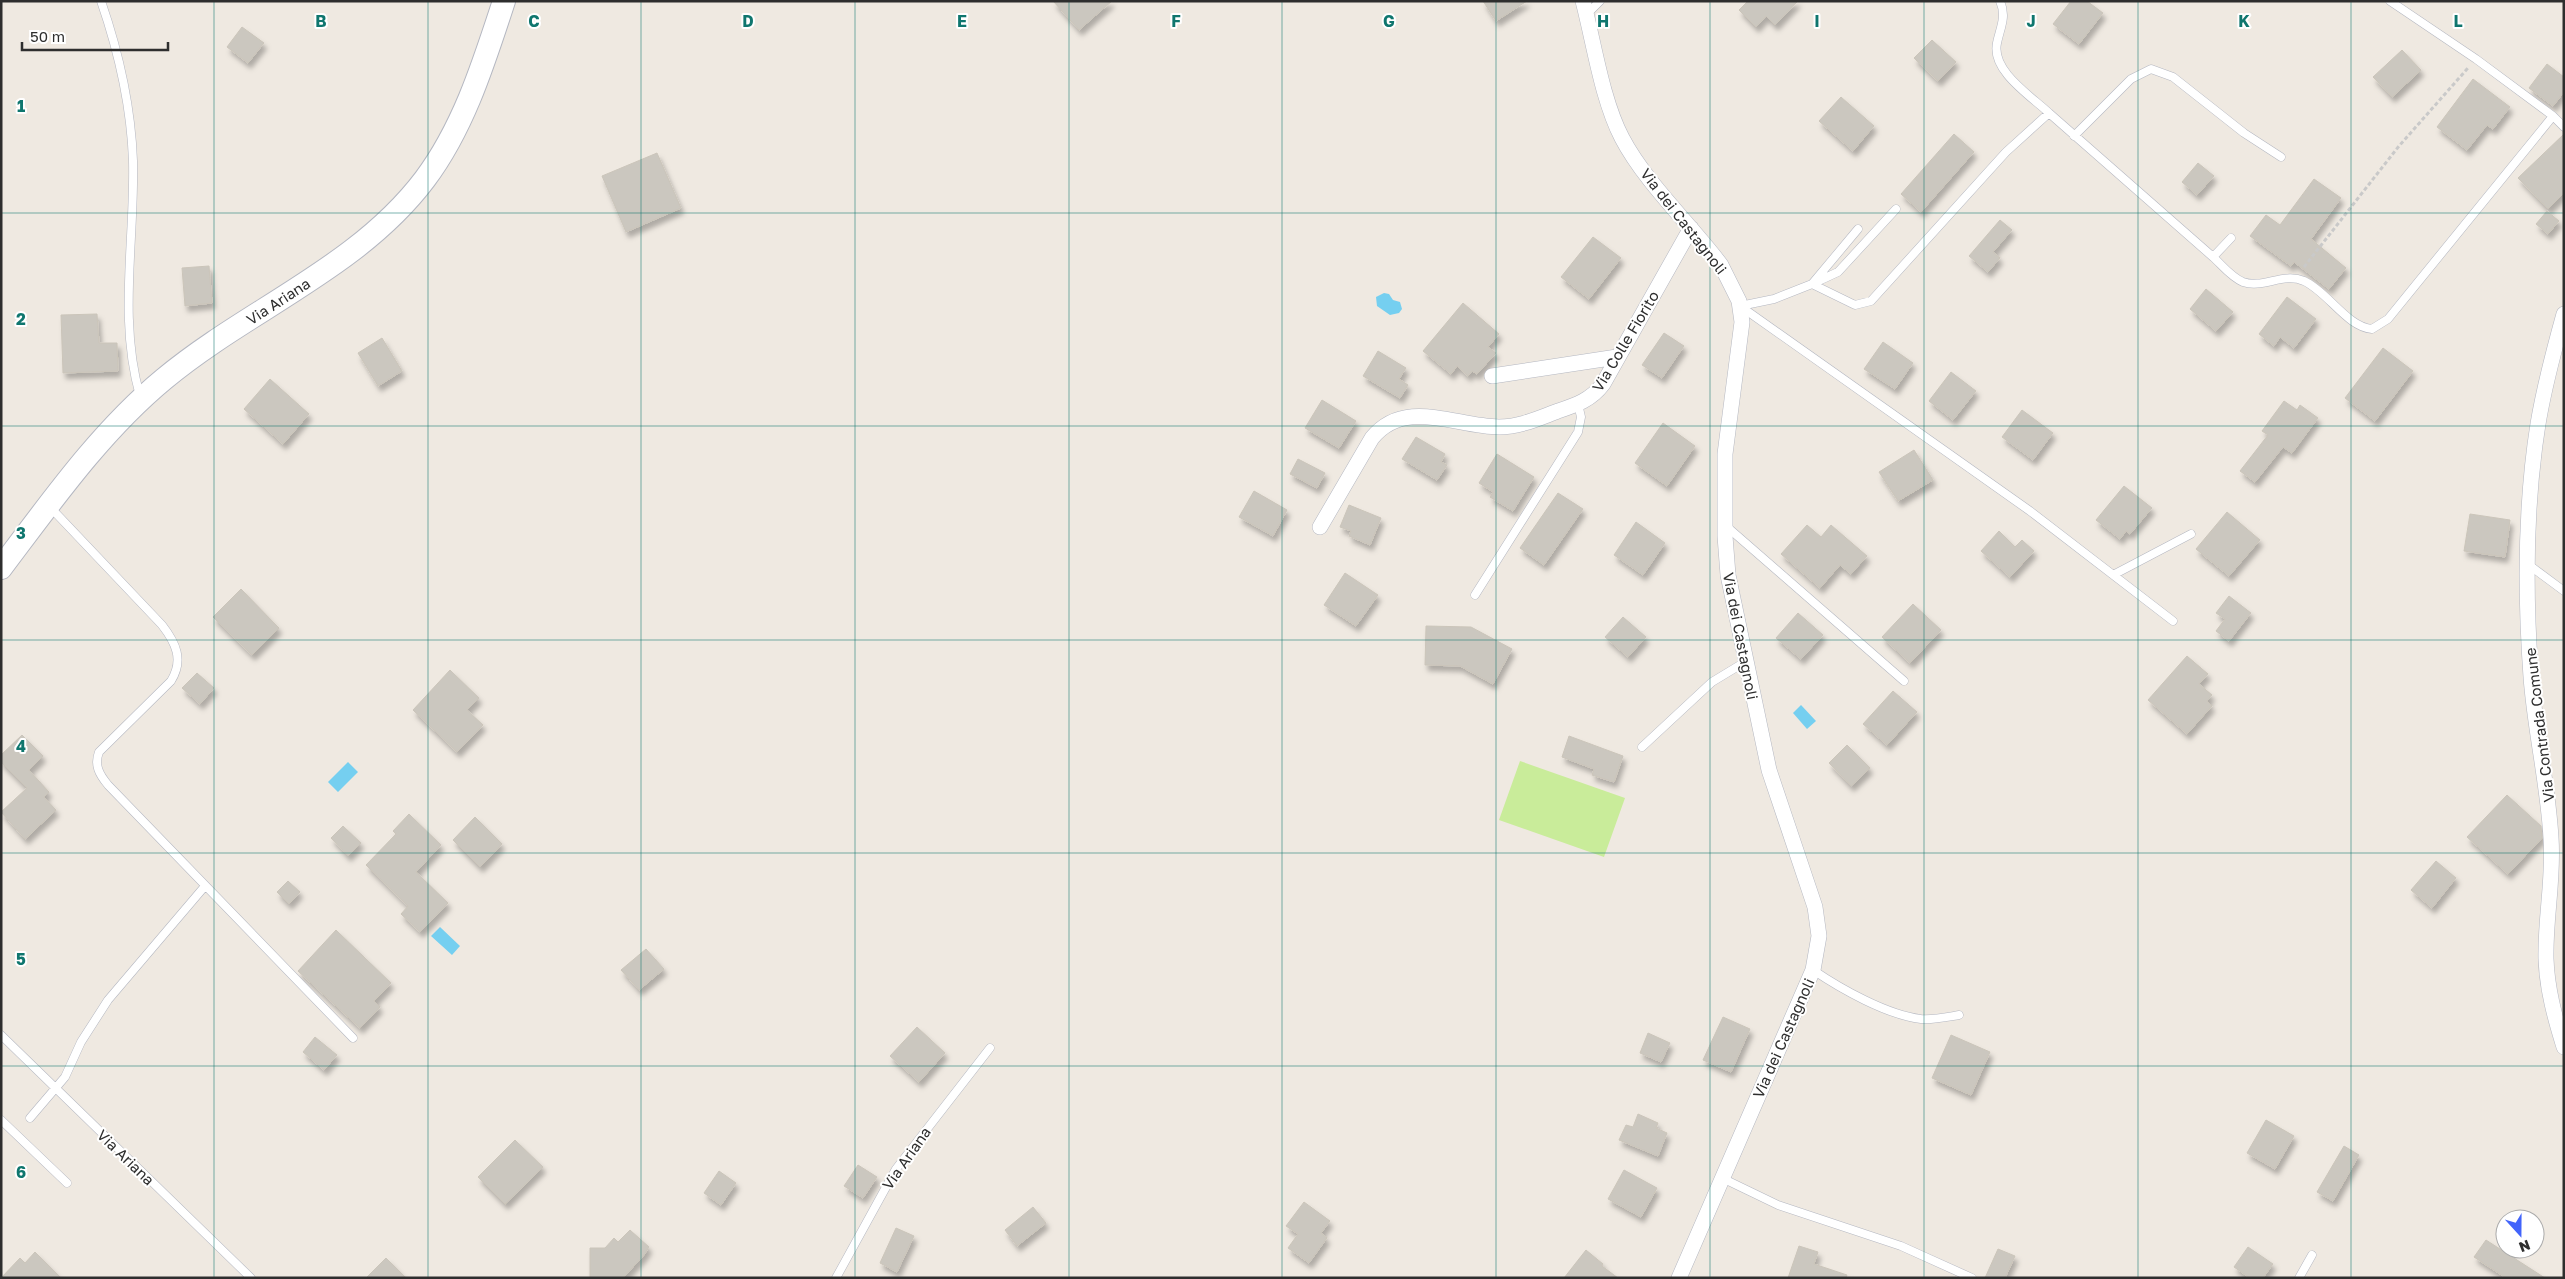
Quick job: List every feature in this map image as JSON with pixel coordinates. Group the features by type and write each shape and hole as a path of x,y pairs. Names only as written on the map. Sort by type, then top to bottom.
{"main road":[{"name":"Via Ariana","path":"1,568 85,460 141,400 186,361 345,255 376,231 408,200 436,164 460,118 480,71 504,1"}],"street":[{"name":"Via dei Castagnoli","path":"1585,8 1608,100 1621,137 1642,167 1726,272 1740,306 1741,335 1726,436 1725,525 1728,575 1745,662 1772,779 1816,907 1818,936 1813,970 1678,1278"},
{"name":"Via Colle Fiorito","path":"1320,527 1372,438 1381,428 1394,421 1423,416 1479,425 1505,426 1527,422 1578,404 1596,392 1691,228"},
{"name":"Via Contrada Comune","path":"2564,314 2546,382 2536,440 2531,491 2528,565 2532,683 2552,846 2547,973 2553,1011 2564,1047"},
{"path":"1492,376 1617,357"}],"lane":[{"path":"101,1 123,76 131,130 133,176 128,330 133,368 141,400"},
{"path":"1585,8 1600,1"},
{"path":"2000,1 2004,16 1997,44 1998,59 2006,73 2074,136 2234,276 2245,283 2296,278 2319,290 2360,326 2372,329 2388,319 2553,116"},
{"path":"2390,1 2476,59 2553,116 2564,127"},
{"path":"2074,136 2131,79 2151,69 2173,77 2244,133 2281,157"},
{"path":"1812,284 1855,305 1872,301 2006,152 2048,113"},
{"path":"1740,306 1774,299 1838,272 1896,209"},
{"path":"1812,284 1858,229"},
{"path":"2213,257 2231,238"},
{"path":"1740,306 2030,511 2173,621"},
{"path":"1475,595 1578,432 1581,417 1578,404"},
{"path":"49,505 162,625 174,642 178,658 175,674 164,688 104,746 99,752 96,765 108,784 353,1038"},
{"path":"1725,525 1904,681"},
{"path":"2113,575 2191,534"},
{"path":"2528,565 2564,591"},
{"path":"1642,747 1712,682 1745,662"},
{"path":"30,1118 57,1089 69,1070 81,1042 108,1000 205,886"},
{"path":"1813,970 1848,992 1909,1016 1935,1019 1960,1015"},
{"name":"Via Ariana","path":"1,1035 251,1278"},
{"name":"Via Ariana","path":"836,1278 896,1169 990,1048"},
{"path":"1,1120 67,1183"},
{"path":"1722,1178 1778,1205 1901,1246 1972,1278"},
{"path":"2299,1278 2312,1255"}],"path":[{"path":"2296,278 2399,146 2476,59"}],"green space":[{"path":"1520,761 1625,798 1604,857 1499,820"}],"water":[{"path":"1384,293 1389,294 1393,300 1400,302 1402,309 1399,313 1390,315 1377,306 1376,297"},
{"path":"1801,705 1816,721 1807,729 1793,713"},
{"path":"348,762 358,772 338,792 328,782"},
{"path":"440,927 460,946 452,955 431,936"}],"building":[{"path":"1053,1 1112,1 1079,30"},
{"path":"1483,1 1527,1 1496,21"},
{"path":"1748,1 1798,1 1775,25 1766,16 1756,27 1739,10"},
{"path":"2071,1 2087,1 2103,13 2079,44 2053,24"},
{"path":"242,27 264,43 248,63 227,47"},
{"path":"1932,40 1956,62 1938,81 1914,58"},
{"path":"2402,50 2421,70 2392,97 2373,77"},
{"path":"2547,64 2564,77 2564,92 2553,106 2529,88"},
{"path":"2473,79 2510,107 2493,129 2487,125 2467,150 2437,127"},
{"path":"1841,97 1874,126 1853,151 1819,121"},
{"path":"1954,134 1974,152 1921,212 1901,194"},
{"path":"2564,134 2564,193 2548,209 2518,178"},
{"path":"657,153 681,208 626,232 602,176"},
{"path":"2198,163 2214,176 2197,195 2182,182"},
{"path":"2314,179 2341,198 2311,239 2346,268 2329,289 2294,262 2291,266 2250,236 2266,215 2280,225"},
{"path":"2547,211 2559,221 2548,234 2536,224"},
{"path":"2000,220 2012,230 1993,252 2000,258 1988,272 1969,256"},
{"path":"1593,237 1621,258 1589,299 1561,277"},
{"path":"209,266 212,303 185,306 182,268"},
{"path":"2206,289 2233,312 2216,331 2190,309"},
{"path":"2287,297 2316,319 2294,348 2280,337 2274,346 2259,334"},
{"path":"1463,303 1499,334 1488,347 1496,353 1477,374 1472,371 1468,376 1457,366 1451,374 1423,351"},
{"path":"97,314 99,343 117,343 118,371 63,373 61,315"},
{"path":"1664,333 1684,346 1662,378 1642,365"},
{"path":"382,338 402,371 378,386 358,353"},
{"path":"1883,342 1913,363 1895,389 1864,369"},
{"path":"2383,348 2413,371 2375,421 2345,398"},
{"path":"1378,351 1406,368 1399,379 1408,385 1400,398 1363,376"},
{"path":"1951,372 1976,391 1953,420 1929,401"},
{"path":"270,379 309,414 283,444 244,409"},
{"path":"1322,400 1356,421 1339,448 1305,428"},
{"path":"2284,401 2297,410 2300,405 2318,418 2292,453 2283,447 2255,482 2240,471 2268,435 2262,431"},
{"path":"2022,410 2053,433 2033,460 2002,437"},
{"path":"1663,423 1695,446 1667,486 1635,463"},
{"path":"1416,437 1445,454 1441,462 1447,465 1437,480 1402,459"},
{"path":"1914,450 1933,480 1898,501 1879,472"},
{"path":"1497,454 1534,477 1513,511 1490,497 1493,492 1479,483"},
{"path":"1298,459 1325,473 1317,488 1290,474"},
{"path":"2124,486 2152,508 2130,534 2126,531 2120,539 2096,520"},
{"path":"1254,491 1287,510 1273,536 1239,517"},
{"path":"1558,493 1583,509 1544,565 1520,548"},
{"path":"1349,505 1381,518 1370,545 1349,536 1351,531 1340,527"},
{"path":"2227,512 2260,540 2229,576 2196,549"},
{"path":"2470,514 2510,520 2505,557 2464,551"},
{"path":"1636,522 1665,543 1643,575 1614,555"},
{"path":"1807,525 1821,537 1831,525 1867,556 1851,574 1840,565 1820,588 1781,554"},
{"path":"1999,531 2015,547 2022,540 2034,551 2010,577 1981,551"},
{"path":"1345,573 1378,595 1356,626 1324,605"},
{"path":"241,589 279,628 252,655 213,617"},
{"path":"2229,596 2251,613 2229,641 2216,631 2225,619 2216,613"},
{"path":"1913,604 1941,630 1910,663 1882,637"},
{"path":"1798,613 1823,635 1801,659 1776,638"},
{"path":"1623,617 1646,637 1628,657 1605,637"},
{"path":"1426,626 1471,627 1512,649 1493,684 1460,666 1425,665"},
{"path":"2187,656 2208,674 2199,684 2212,695 2207,701 2212,706 2187,734 2148,700"},
{"path":"450,670 479,698 467,710 483,725 457,752 413,710"},
{"path":"197,673 214,688 200,704 182,688"},
{"path":"1893,691 1917,712 1887,745 1863,724"},
{"path":"22,735 43,756 29,770 49,792 44,797 56,810 25,839 1,812 27,788 1,762 1,755"},
{"path":"1569,736 1623,756 1614,782 1592,775 1594,769 1562,757"},
{"path":"1847,745 1870,768 1851,786 1829,763"},
{"path":"2507,795 2541,826 2542,838 2508,874 2467,837"},
{"path":"409,814 441,845 416,872 448,903 420,932 401,914 408,906 366,865 396,834 393,831"},
{"path":"475,817 502,844 480,867 453,840"},
{"path":"343,826 361,843 348,856 331,838"},
{"path":"2436,861 2456,878 2432,908 2411,890"},
{"path":"288,881 300,892 289,904 277,892"},
{"path":"336,930 391,983 374,1001 380,1007 360,1028 298,971"},
{"path":"646,949 664,969 639,990 621,970"},
{"path":"1723,1017 1750,1029 1731,1072 1703,1060"},
{"path":"917,1027 945,1053 919,1082 890,1056"},
{"path":"1648,1033 1670,1043 1661,1062 1640,1053"},
{"path":"1951,1035 1990,1052 1971,1095 1932,1078"},
{"path":"315,1037 337,1055 324,1070 303,1052"},
{"path":"1638,1114 1658,1123 1656,1128 1667,1133 1658,1156 1619,1140 1626,1125 1633,1127"},
{"path":"2266,1120 2294,1136 2275,1169 2247,1153"},
{"path":"515,1140 543,1167 505,1204 478,1177"},
{"path":"2344,1146 2359,1155 2333,1201 2317,1192"},
{"path":"858,1165 877,1177 863,1198 844,1186"},
{"path":"1624,1170 1657,1188 1641,1217 1608,1199"},
{"path":"719,1171 736,1183 721,1205 704,1193"},
{"path":"1304,1202 1330,1221 1321,1233 1327,1238 1309,1263 1288,1248 1298,1234 1286,1226"},
{"path":"1033,1207 1046,1223 1017,1246 1005,1230"},
{"path":"896,1228 914,1236 897,1272 880,1263"},
{"path":"630,1230 649,1247 644,1255 623,1278 590,1278 590,1248 605,1248 614,1238 618,1242"},
{"path":"2486,1240 2495,1246 2495,1259 2516,1259 2545,1278 2506,1278 2474,1257"},
{"path":"1799,1246 1818,1252 1814,1264 1847,1275 1846,1278 1788,1278"},
{"path":"2248,1247 2273,1264 2263,1278 2250,1278 2234,1267"},
{"path":"1998,1249 2015,1256 2005,1278 1985,1278"},
{"path":"1586,1250 1603,1264 1602,1266 1618,1278 1564,1278"},
{"path":"35,1252 61,1278 1,1278 20,1258 25,1263"},
{"path":"386,1258 406,1278 366,1278"}]}
